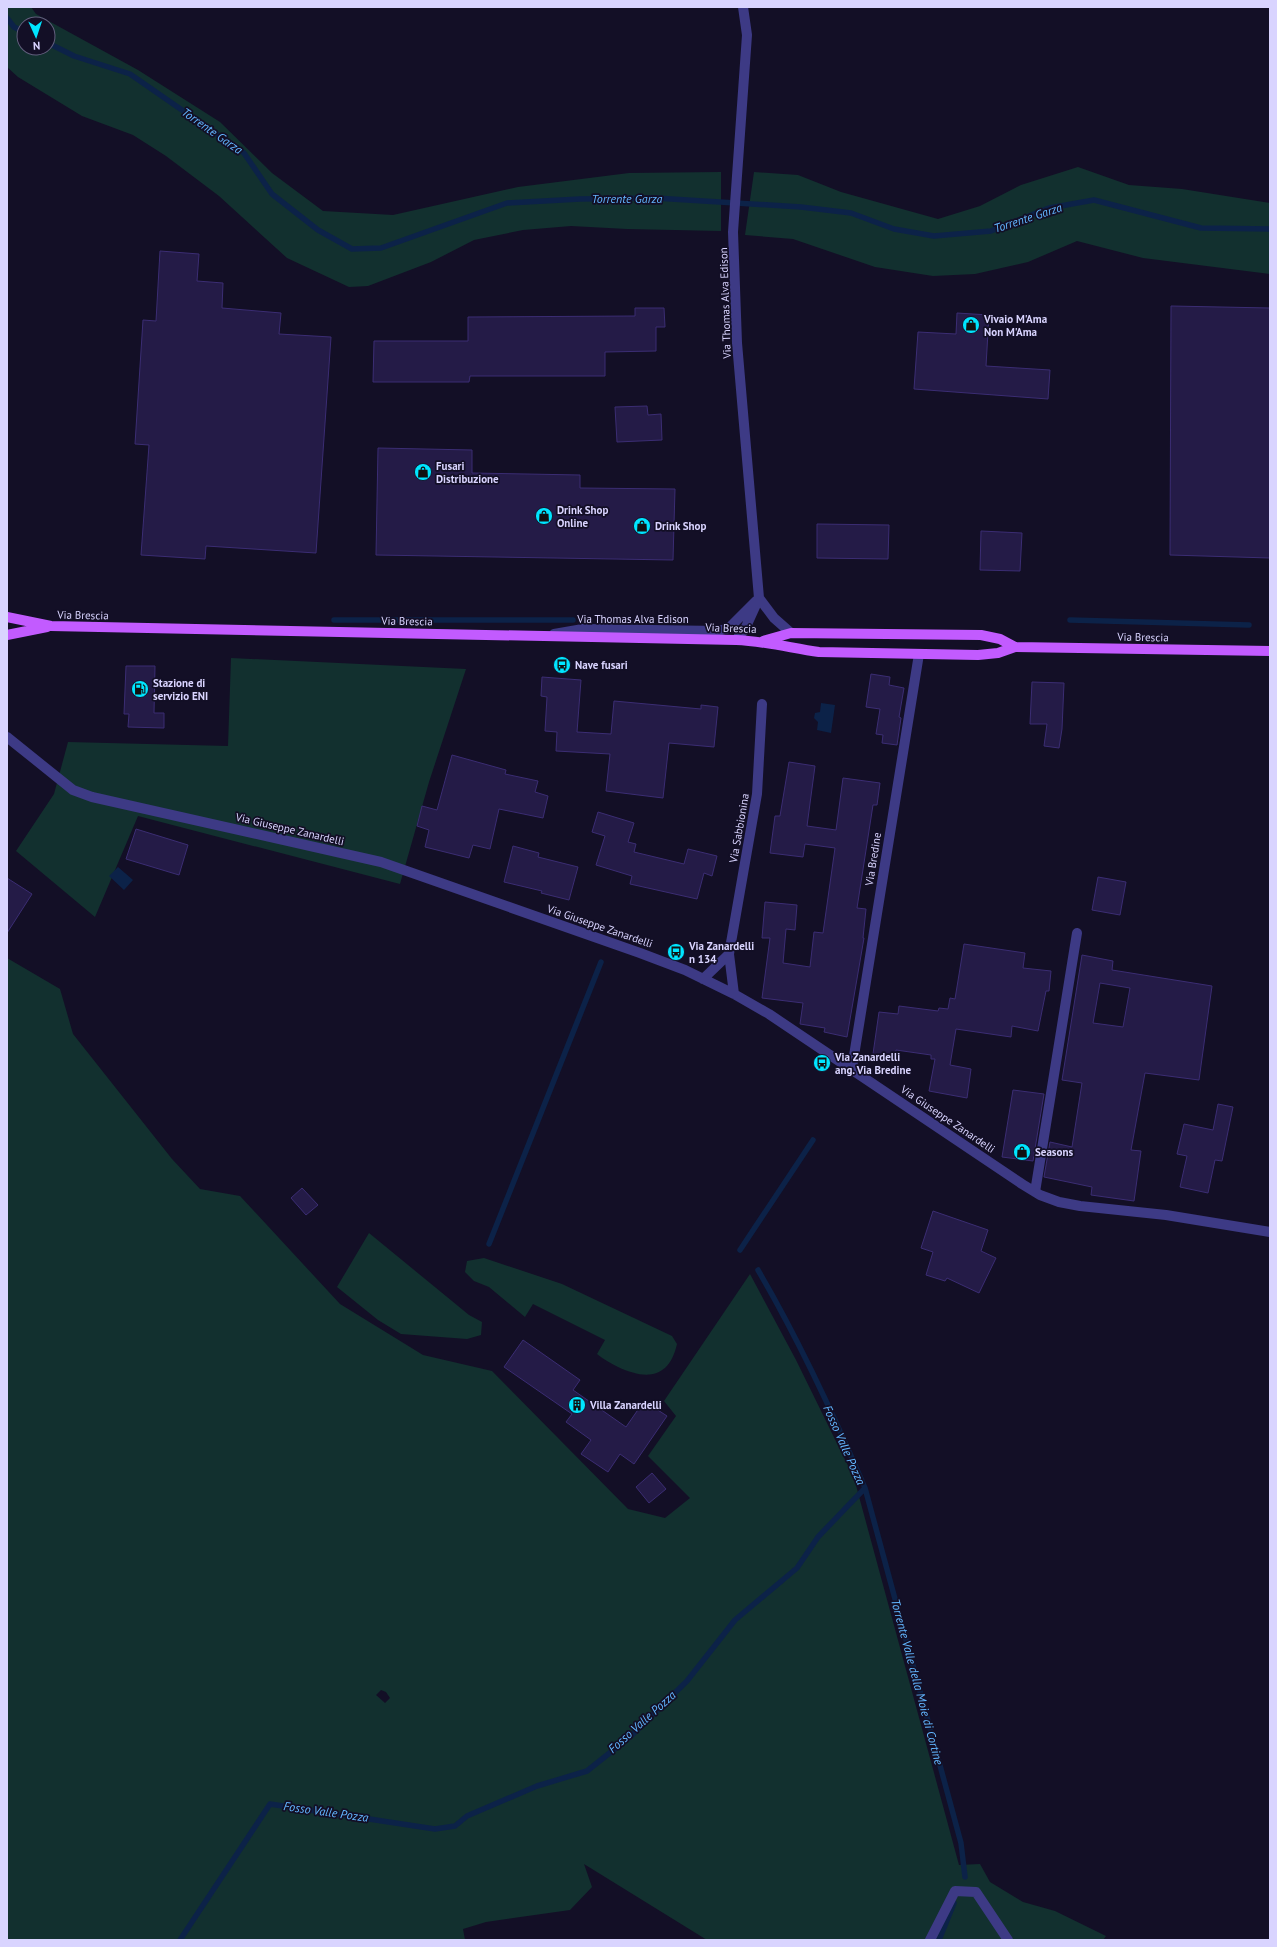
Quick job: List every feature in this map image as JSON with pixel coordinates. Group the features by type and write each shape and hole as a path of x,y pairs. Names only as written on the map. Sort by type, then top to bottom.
{"main road":[{"name":"Via Brescia","path":"7,616 51,626 544,635 763,641 796,649 819,652 978,655 998,653 1015,647 1270,650"},
{"name":"Via Brescia","path":"7,635 51,626"},
{"name":"Via Brescia","path":"763,641 791,633 982,635 1000,639 1015,647"}],"street":[{"name":"Via Thomas Alva Edison","path":"736,640 745,629 759,598 737,343 734,232 747,35 743,7"},
{"name":"Via Thomas Alva Edison","path":"544,635 583,629 718,631 729,628 759,598"},
{"path":"759,598 774,618 791,633"},
{"name":"Via Bredine","path":"852,1068 919,654"},
{"name":"Via Sabbionina","path":"734,994 729,954 758,794 762,704"},
{"name":"Via Giuseppe Zanardelli","path":"7,738 73,790 92,797 381,862 640,953 703,978 769,1014 852,1068 1035,1192 1059,1202 1080,1206 1166,1215 1270,1232"},
{"path":"1035,1192 1077,933"},
{"path":"703,978 729,954"},
{"path":"930,1940 955,1891 976,1892 1008,1940"}],"green space":[{"path":"7,7 31,7 36,14 40,16 16,16 16,56 56,56 56,25 138,70 220,122 272,173 323,211 393,215 518,187 629,173 721,172 721,231 571,226 523,230 474,240 431,262 368,286 349,287 287,258 219,196 166,156 133,135 82,116 18,77 7,67"},
{"path":"1078,167 1129,185 1182,189 1270,203 1270,274 1143,258 1077,241 1028,262 975,274 933,276 875,267 793,239 745,235 754,172 798,175 841,192 938,219 980,206 1021,185"},
{"path":"231,658 466,669 429,782 400,884 138,816 95,917 16,851 54,794 68,742 228,746"},
{"path":"7,958 60,989 73,1034 172,1159 200,1189 240,1196 340,1304 423,1355 492,1371 628,1509 665,1518 690,1498 648,1456 676,1416 664,1401 750,1274 796,1360 854,1478 959,1865 980,1864 990,1882 1023,1902 1055,1911 1106,1936 1103,1940 707,1940 584,1864 592,1887 570,1910 486,1922 463,1929 465,1940 7,1940","holes":["381,1690 386,1692 390,1698 385,1703 376,1695"]},
{"path":"369,1233 469,1315 482,1322 481,1335 467,1339 401,1334 378,1320 337,1287"},
{"path":"484,1258 562,1284 672,1336 677,1344 673,1356 662,1370 655,1374 638,1374 618,1367 597,1354 605,1340 533,1304 525,1317 489,1287 474,1281 465,1272 467,1261"}],"water":[{"path":"821,703 835,705 831,733 817,730 818,722 814,718 815,713 820,712"},
{"path":"118,867 133,880 124,890 109,876"}],"building":[{"path":"160,251 199,254 197,281 223,283 222,308 281,313 279,334 331,337 316,553 206,546 205,559 141,555 149,445 135,444 143,320 156,321"},
{"path":"1171,306 1270,308 1270,558 1170,555"},
{"path":"635,308 664,308 665,327 656,327 656,351 605,352 605,376 470,376 469,382 373,382 374,341 468,341 468,317 635,316"},
{"path":"957,313 989,315 986,366 1050,370 1048,399 914,389 918,332 956,334"},
{"path":"647,406 648,415 661,414 662,440 617,442 615,407"},
{"path":"378,448 472,450 472,473 580,475 580,488 675,489 673,560 376,555"},
{"path":"817,524 889,525 888,559 817,558"},
{"path":"981,531 1022,533 1020,571 980,570"},
{"path":"126,666 155,666 154,713 164,713 164,728 128,727 129,714 124,714"},
{"path":"871,674 890,677 889,685 904,688 899,717 901,718 897,745 882,743 883,735 876,734 880,709 866,707"},
{"path":"542,677 581,680 577,732 611,734 614,701 701,709 701,705 718,707 714,747 669,743 663,798 606,791 610,754 556,751 557,732 545,731 547,697 541,696"},
{"path":"1032,682 1064,683 1062,729 1059,748 1044,746 1047,724 1030,724"},
{"path":"452,755 506,770 505,774 538,781 535,792 548,796 543,818 499,809 490,849 473,845 469,858 425,847 429,830 417,826 422,806 437,810"},
{"path":"789,762 815,766 807,826 836,830 843,778 880,783 877,805 873,805 857,908 866,909 864,938 847,1037 824,1032 825,1028 800,1024 803,1003 762,998 770,938 762,938 765,902 797,905 795,930 786,929 783,963 810,967 814,932 823,933 835,848 805,844 803,857 770,853 775,816 780,816"},
{"path":"598,812 634,823 628,842 636,844 634,852 684,864 688,849 717,856 712,876 704,873 697,899 630,884 632,876 596,865 605,836 592,832"},
{"path":"136,829 188,845 179,875 126,859"},
{"path":"513,846 539,853 538,857 578,867 569,900 541,893 542,891 504,882"},
{"path":"1098,877 1126,882 1120,915 1092,910"},
{"path":"7,878 32,894 7,933"},
{"path":"964,944 1025,953 1023,968 1051,971 1049,991 1046,991 1038,1031 1012,1026 1011,1037 956,1029 950,1065 971,1069 967,1098 929,1091 935,1059 931,1059 931,1055 896,1050 895,1057 873,1054 879,1012 898,1014 899,1006 938,1011 939,1008 948,1009 950,998 955,999"},
{"path":"1082,955 1113,961 1112,970 1212,986 1199,1080 1145,1073 1131,1150 1141,1151 1134,1201 1091,1195 1092,1187 1044,1177 1050,1142 1072,1147 1082,1083 1062,1080","holes":["1100,983 1130,988 1123,1027 1093,1023"]},
{"path":"1013,1090 1044,1094 1033,1161 1002,1157"},
{"path":"1218,1104 1233,1107 1222,1161 1215,1160 1208,1193 1180,1187 1187,1156 1177,1154 1184,1124 1213,1130"},
{"path":"302,1188 318,1205 306,1215 291,1198"},
{"path":"933,1211 988,1230 981,1251 996,1258 979,1293 947,1278 945,1281 926,1275 933,1252 921,1248"},
{"name":"Villa Zanardelli","path":"523,1340 580,1380 573,1390 626,1427 644,1401 667,1416 634,1464 620,1454 608,1472 581,1454 591,1440 566,1422 572,1414 504,1367"},
{"path":"652,1473 666,1489 649,1503 636,1487"}],"waterway":[{"name":"Torrente Garza","path":"7,18 16,28"},
{"name":"Torrente Garza","path":"56,47 74,56 130,74 244,153 272,194 318,230 352,249 381,248 507,203 580,199 655,198 801,207 851,213 894,229 934,236 991,231 1049,208 1094,200 1201,228 1270,229"},
{"path":"334,620 573,620"},
{"path":"1070,620 1249,625"},
{"path":"489,1244 601,962"},
{"name":"Fosso Valle Pozza","path":"740,1250 813,1140"},
{"name":"Fosso Valle Pozza","path":"180,1940 270,1804 435,1829 455,1826 467,1816 537,1786 587,1771 631,1736 687,1681 735,1620 797,1568 818,1537 865,1488 815,1377 788,1323 758,1270"},
{"name":"Torrente Valle della Moie di Cortine","path":"865,1488 961,1843 965,1877"},
{"name":"Torrente Valle della Moie di Cortine","path":"939,1940 954,1903"}],"place":[{"name":"Vivaio M'Ama Non M'Ama","path":"971,325"},
{"name":"Fusari Distribuzione","path":"423,472"},
{"name":"Drink Shop Online","path":"544,516"},
{"name":"Drink Shop","path":"642,526"},
{"name":"Nave fusari","path":"562,665"},
{"name":"Stazione di servizio ENI","path":"140,689"},
{"name":"Via Zanardelli n 134","path":"676,952"},
{"name":"Via Zanardelli ang. Via Bredine","path":"822,1063"},
{"name":"Seasons","path":"1022,1152"},
{"name":"Villa Zanardelli","path":"577,1405"}]}
